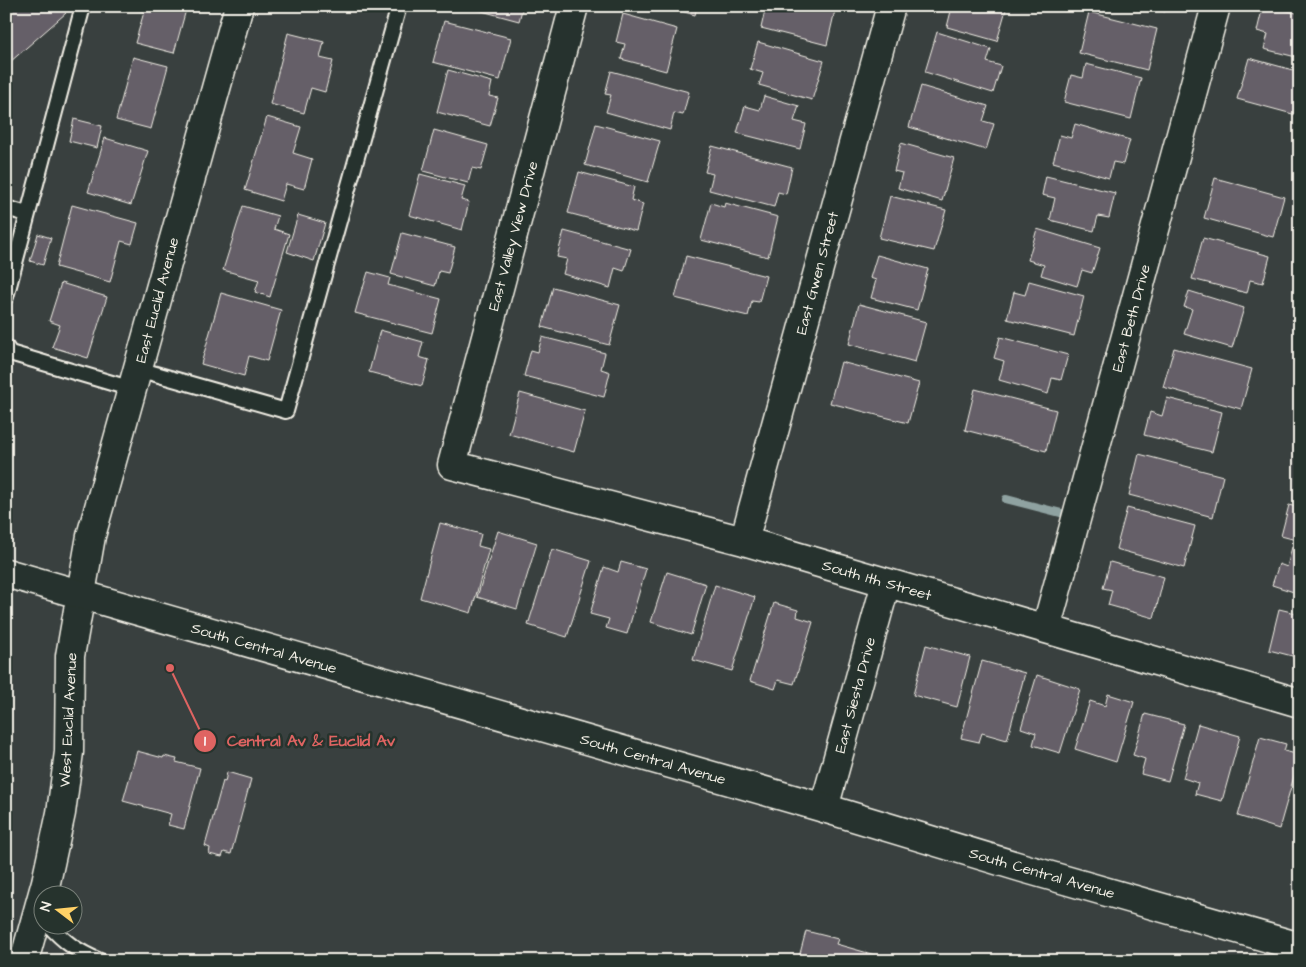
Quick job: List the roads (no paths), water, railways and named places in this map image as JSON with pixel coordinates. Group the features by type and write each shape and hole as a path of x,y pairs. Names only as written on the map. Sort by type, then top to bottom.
{"street":[{"name":"East Euclid Avenue","path":"80,595 91,536 239,6"},
{"name":"East Valley View Drive","path":"452,465 574,6"},
{"name":"East Gwen Street","path":"744,541 891,6"},
{"name":"East Beth Drive","path":"1046,629 1216,6"},
{"name":"South 1th Street","path":"452,465 744,541 1300,703"},
{"name":"South Central Avenue","path":"6,574 824,808 1296,951"},
{"name":"East Siesta Drive","path":"824,808 886,583"},
{"name":"West Euclid Avenue","path":"46,884 61,813 69,752 70,656 80,595"},
{"name":"West Euclid Avenue","path":"24,961 36,934"}],"lane":[{"path":"6,297 83,6"},
{"path":"6,347 10,353 286,411 399,6"},
{"path":"6,208 28,214"},
{"path":"57,934 84,954 100,961"}],"waterway":[{"path":"1006,499 1061,513"}],"place":[{"name":"Central Av & Euclid Av","path":"170,668"}]}
